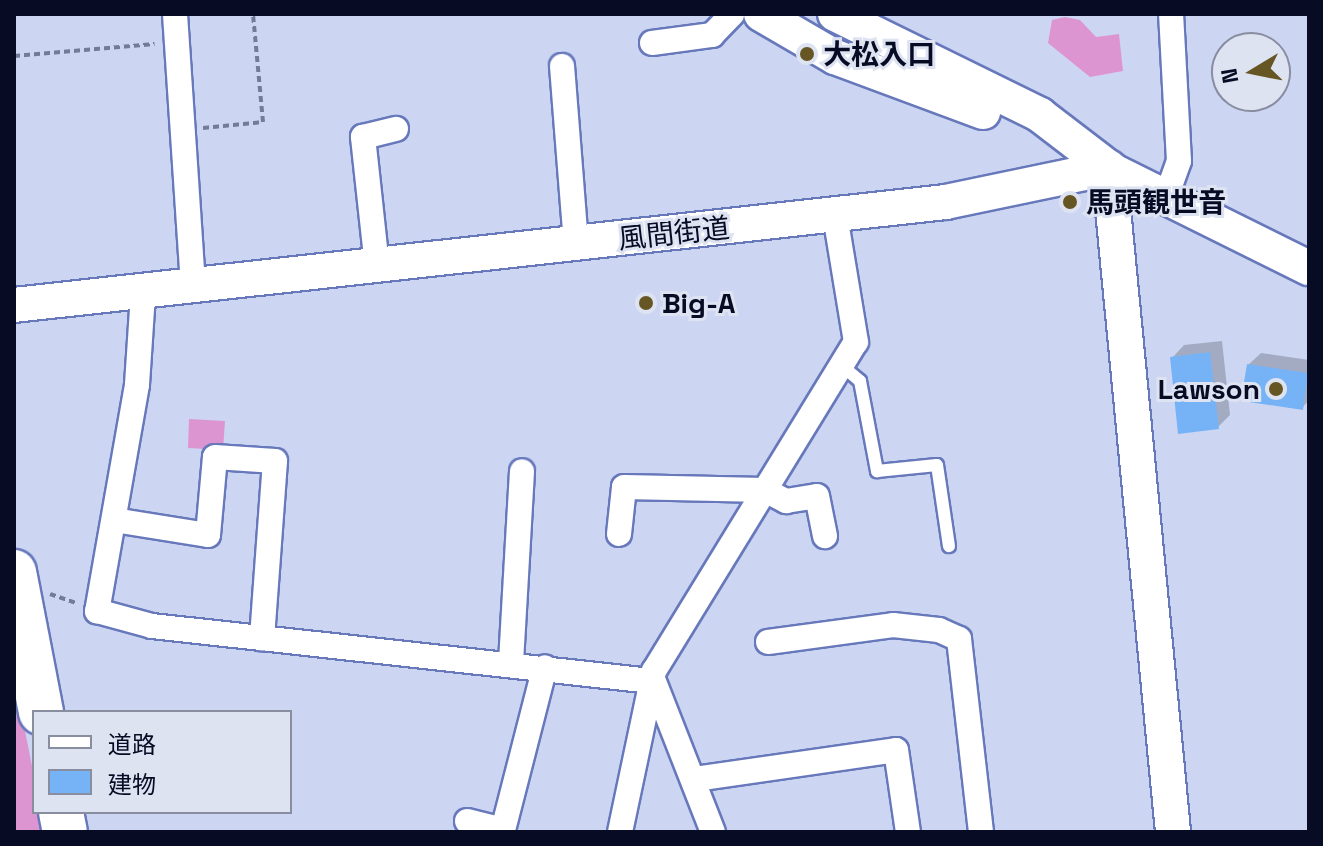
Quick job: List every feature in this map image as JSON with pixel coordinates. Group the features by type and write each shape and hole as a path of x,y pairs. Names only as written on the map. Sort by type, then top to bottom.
{"highway":[{"path":"27,581 41,710"}],"street":[{"path":"175,14 193,286"},
{"path":"652,43 712,35 732,14"},
{"path":"761,14 835,57 930,88 1109,168 1165,200 1309,268"},
{"path":"835,14 1040,115 1109,168 1173,832"},
{"path":"1165,200 1179,161 1171,14"},
{"path":"562,66 576,245"},
{"path":"377,266 363,137 396,129"},
{"name":"風間街道","path":"14,305 143,294 946,202 1109,168"},
{"path":"620,832 652,679 856,342 835,215"},
{"path":"143,294 137,385 97,611 152,626 652,679"},
{"path":"114,520 208,535 215,457 275,461 262,639"},
{"path":"511,662 522,471"},
{"path":"619,534 624,487 765,490 786,501 817,496 825,536"},
{"path":"768,642 893,625 939,630 959,639 981,832"},
{"path":"467,821 503,830 545,667"},
{"path":"652,679 686,770 695,779 713,832"},
{"path":"695,779 896,750 908,832"}],"lane":[{"path":"841,365 860,381 877,471 937,465 949,546"}],"path":[{"path":"181,131 263,122 253,14"},
{"path":"14,56 177,42"},
{"path":"27,581 97,611"}],"shaded area":[{"path":"1065,17 1080,20 1096,37 1119,34 1123,71 1090,77 1048,43 1052,20"},
{"path":"189,419 225,421 223,450 188,448"},
{"path":"14,675 32,766 32,814 41,814 45,832 14,832"}],"building":[{"path":"1210,352 1219,429 1178,434 1170,357"},
{"path":"1247,364 1308,373 1303,410 1249,402 1251,389 1243,388"}],"place":[{"name":"大松入口","path":"807,54"},
{"name":"馬頭観世音","path":"1070,202"},
{"name":"Big-A","path":"646,303"},
{"name":"Lawson","path":"1276,389"}]}
